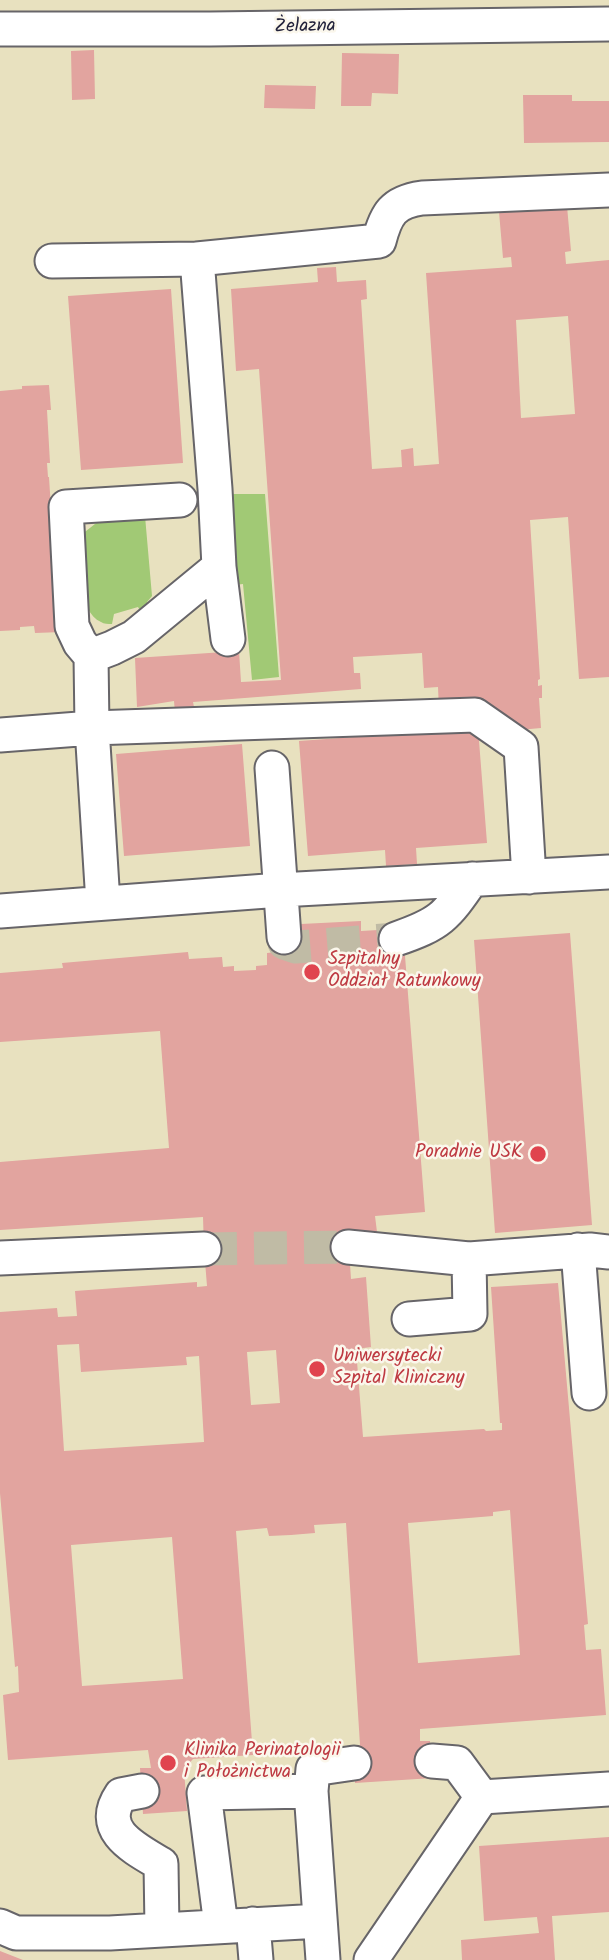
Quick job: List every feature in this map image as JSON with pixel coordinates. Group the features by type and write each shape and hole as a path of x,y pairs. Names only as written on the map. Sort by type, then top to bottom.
{"street":[{"name":"Żelazna","path":"0,29 40,15 521,13 609,24"},
{"path":"52,261 197,259 379,242 383,224 394,208 405,200 609,190"},
{"path":"197,259 219,567 228,639"},
{"path":"103,903 90,656 72,626 66,507 180,500"},
{"path":"90,656 113,649 134,637 219,567"},
{"path":"0,735 92,728 475,716 521,747 529,877"},
{"path":"272,768 284,937"},
{"path":"0,911 280,890 609,872"},
{"path":"396,939 439,921 452,908 472,879"},
{"path":"348,1247 469,1259 594,1251 589,1393"},
{"path":"0,1258 204,1248"},
{"path":"409,1319 470,1314 469,1259"},
{"path":"432,1761 457,1763 482,1797"},
{"path":"323,1960 311,1791 313,1769 354,1763"},
{"path":"482,1797 609,1789"},
{"path":"142,1791 121,1795 115,1804 112,1819 119,1833 132,1846 161,1864 162,1929"},
{"path":"256,1960 237,1925 195,1793 311,1791"},
{"path":"371,1960 482,1797"},
{"path":"0,1926 16,1933 110,1933 320,1921"}],"green space":[{"path":"226,494 265,494 279,677 252,680 243,584 234,585"},
{"path":"145,516 152,596 147,602 151,609 142,614 138,607 114,614 112,624 103,623 93,616 84,597 76,539 100,520"}],"building":[{"path":"94,50 95,99 72,100 71,51"},
{"path":"342,53 399,54 398,94 372,93 371,106 341,106"},
{"path":"265,85 316,86 315,109 264,108"},
{"path":"523,95 572,95 572,101 609,101 609,142 524,143"},
{"path":"567,206 571,251 565,252 566,264 609,260 609,677 579,679 568,517 530,520 540,679 538,686 542,685 542,698 539,698 541,728 519,730 505,715 439,710 438,687 424,688 422,653 353,657 354,673 360,673 361,689 193,702 195,712 175,713 174,701 137,707 135,658 239,651 241,682 281,680 259,369 236,371 231,289 318,282 317,268 336,267 337,282 366,280 367,299 361,300 372,469 402,467 401,450 413,448 414,466 439,464 426,273 512,267 511,257 503,258 499,212","holes":["568,316 575,414 521,418 516,320"]},
{"path":"171,289 183,463 81,470 68,296"},
{"path":"49,385 51,410 47,410 50,463 47,463 57,604 62,632 35,633 34,626 0,631 0,391 22,389 22,386"},
{"path":"478,728 487,843 416,848 417,864 386,866 385,850 308,856 299,741"},
{"path":"242,744 250,846 124,856 116,754"},
{"name":"Uniwersytecki Szpital Kliniczny","path":"361,921 361,931 395,929 404,943 425,1212 375,1216 377,1232 348,1234 351,1279 366,1277 371,1347 356,1349 363,1437 502,1430 491,1287 558,1283 588,1624 584,1625 586,1650 601,1649 606,1715 420,1729 420,1741 430,1741 433,1778 355,1783 353,1745 360,1745 346,1523 314,1525 315,1533 291,1535 269,1536 267,1528 236,1531 253,1755 193,1759 184,1769 187,1811 143,1814 140,1768 151,1768 148,1750 8,1760 3,1695 19,1692 0,1493 0,1312 57,1308 58,1317 77,1316 75,1291 197,1282 197,1287 207,1286 203,1217 0,1230 0,1162 169,1148 160,1031 0,1042 0,973 63,968 62,963 188,952 189,959 222,957 223,967 234,966 234,971 256,970 256,966 267,965 267,953 276,952 274,939 300,936 301,924","holes":["79,1344 81,1372 187,1365 186,1357 199,1356 204,1442 64,1451 57,1345","276,1350 280,1403 251,1405 247,1352","510,1510 520,1655 418,1663 408,1523 493,1516 493,1512","172,1537 183,1679 82,1686 71,1545"]},
{"name":"Poradnie USK","path":"570,933 592,1225 495,1233 474,940"},
{"path":"609,1837 609,1912 552,1916 555,1960 462,1960 461,1940 539,1933 537,1917 484,1921 479,1846"},
{"path":"0,1951 23,1960 0,1960"}],"tunnel":[{"path":"284,937 284,943 296,947 396,939"},
{"path":"204,1249 348,1247"}],"place":[{"name":"Szpitalny Oddział Ratunkowy","path":"312,972"},
{"name":"Poradnie USK","path":"538,1154"},
{"name":"Uniwersytecki Szpital Kliniczny","path":"317,1369"},
{"name":"Klinika Perinatologii i Położnictwa","path":"168,1763"}]}
